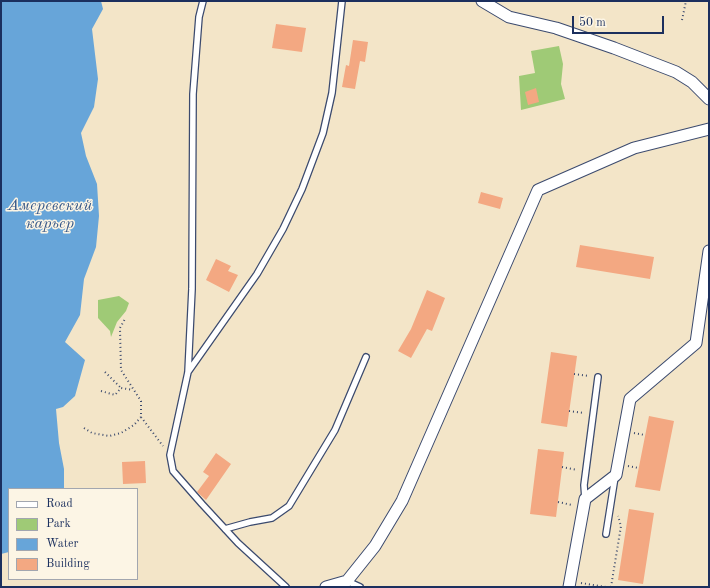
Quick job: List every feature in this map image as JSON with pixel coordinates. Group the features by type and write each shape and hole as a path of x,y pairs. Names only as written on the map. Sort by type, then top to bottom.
{"street":[{"path":"482,1 509,17 556,28 676,72 692,82 709,99"},
{"path":"326,587 347,581 375,546 402,501 538,190 634,148 709,129"},
{"path":"569,584 584,503 616,475 630,399 696,343 694,334 709,251"}],"lane":[{"path":"203,1 198,17 193,94 192,288 188,372 170,454 173,471 225,530 286,587"},
{"path":"188,372 257,274 283,229 302,189 323,133 332,93 342,1"},
{"path":"225,530 250,522 272,518 288,506 334,430 366,357"},
{"path":"584,503 584,485 598,377"},
{"path":"606,534 616,475"},
{"path":"347,581 360,587"}],"path":[{"path":"682,20 686,1"},
{"path":"125,319 120,328 121,370 141,401 141,417 170,454"},
{"path":"105,372 121,388 133,390"},
{"path":"574,374 598,377"},
{"path":"101,391 115,395 121,388"},
{"path":"569,411 593,414"},
{"path":"84,428 92,433 109,436 122,433 134,425 141,417"},
{"path":"632,439 634,426"},
{"path":"633,433 645,435"},
{"path":"627,466 639,468"},
{"path":"562,467 586,471"},
{"path":"558,502 584,503"},
{"path":"611,587 621,526 617,514"},
{"path":"621,526 626,527"},
{"path":"616,560 620,561"},
{"path":"569,584 606,587"}],"green space":[{"path":"559,46 563,64 561,84 565,99 521,110 519,76 535,73 531,51"},
{"path":"119,296 129,303 126,311 117,322 111,337 110,331 98,318 98,300"}],"water":[{"name":"Амеревский карьер","path":"1,1 101,1 103,9 92,29 98,79 94,107 81,133 86,156 97,184 99,216 96,247 84,279 80,315 65,342 85,360 75,396 63,407 56,409 59,443 64,469 64,488 8,488 8,552 1,554"}],"building":[{"path":"276,24 306,28 302,52 272,48"},
{"path":"353,40 368,42 365,62 360,61 355,89 342,87 346,65 349,66"},
{"path":"536,88 539,102 528,105 525,92"},
{"path":"481,192 503,198 500,209 478,203"},
{"path":"580,245 654,257 650,279 576,267"},
{"path":"216,259 231,266 228,271 238,275 229,292 206,280"},
{"path":"427,290 445,298 432,331 427,329 411,358 398,351 411,329"},
{"path":"551,352 577,356 567,427 541,423"},
{"path":"649,416 674,421 660,491 635,487"},
{"path":"538,449 564,452 556,517 530,514"},
{"path":"216,453 231,464 206,500 197,492 209,476 203,472"},
{"path":"145,461 146,483 123,484 122,462"},
{"path":"629,509 654,513 643,584 618,580"}]}
